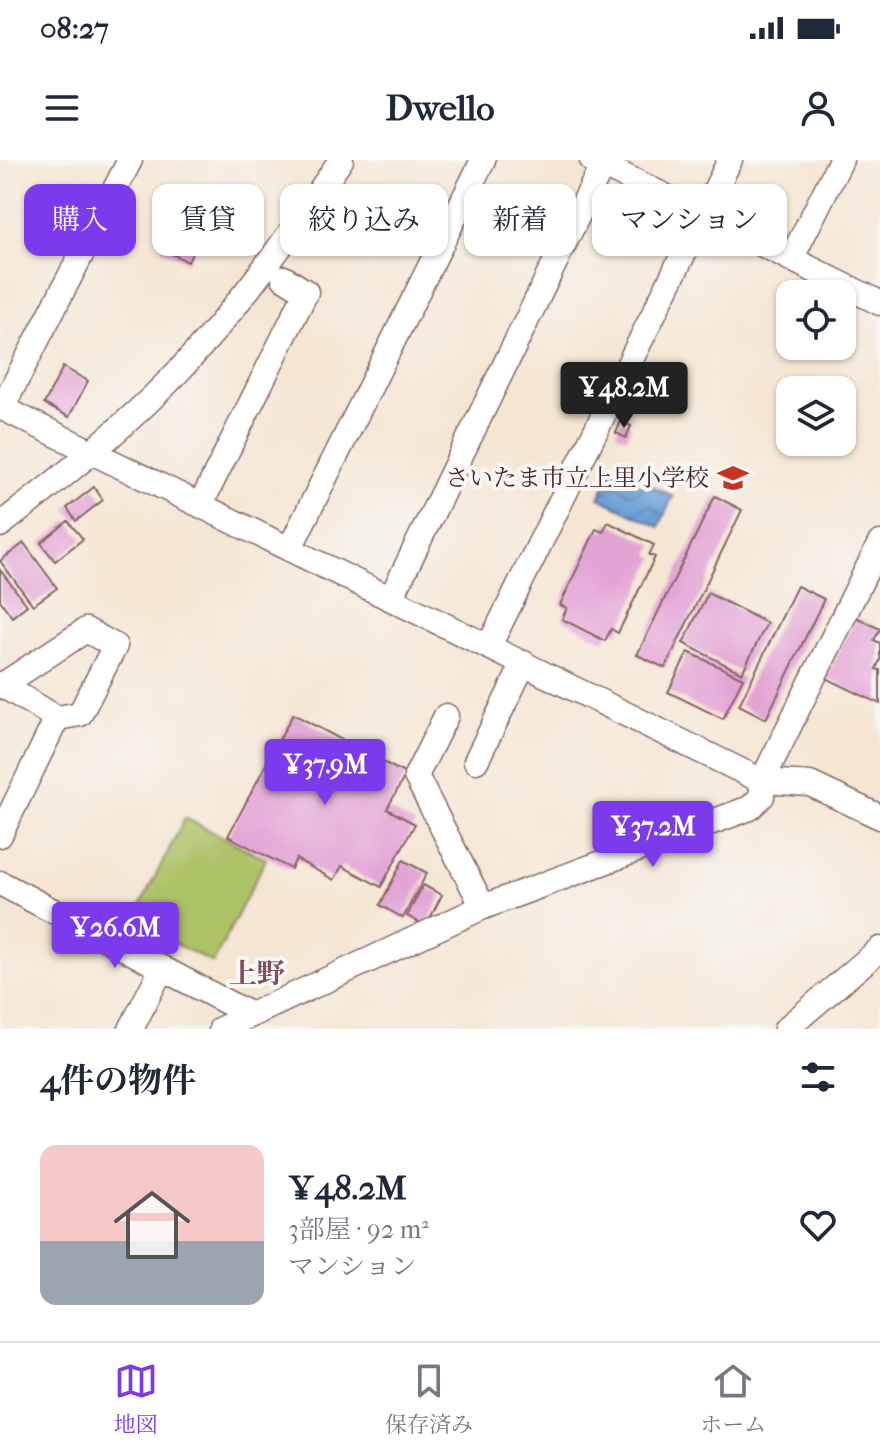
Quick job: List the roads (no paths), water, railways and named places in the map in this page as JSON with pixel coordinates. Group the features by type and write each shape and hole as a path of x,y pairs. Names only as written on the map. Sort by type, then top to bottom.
{"street":[{"path":"130,160 1,407 762,781 810,784 880,817"},
{"path":"0,525 94,452 173,377 274,259 341,160"},
{"path":"290,548 483,160"},
{"path":"718,184 730,160"},
{"path":"791,259 841,160"},
{"path":"391,598 599,162 642,184"},
{"path":"489,646 683,256"},
{"path":"785,256 880,303"},
{"path":"201,504 306,292 284,278"},
{"path":"221,1029 483,907 750,808 762,796 762,781 880,543"},
{"path":"86,630 115,646 80,714 57,718 1,685 86,630"},
{"path":"476,761 524,663"},
{"path":"446,716 416,776 483,907"},
{"path":"0,835 57,718"},
{"path":"0,883 251,1015"},
{"path":"786,1029 880,949"},
{"path":"131,1029 162,968"}],"water":[{"path":"613,467 673,496 659,527 599,498"}],"place":[{"name":"さいたま市立上里小学校","path":"733,478"}],"district":[{"name":"上野","path":"257,973"}]}
